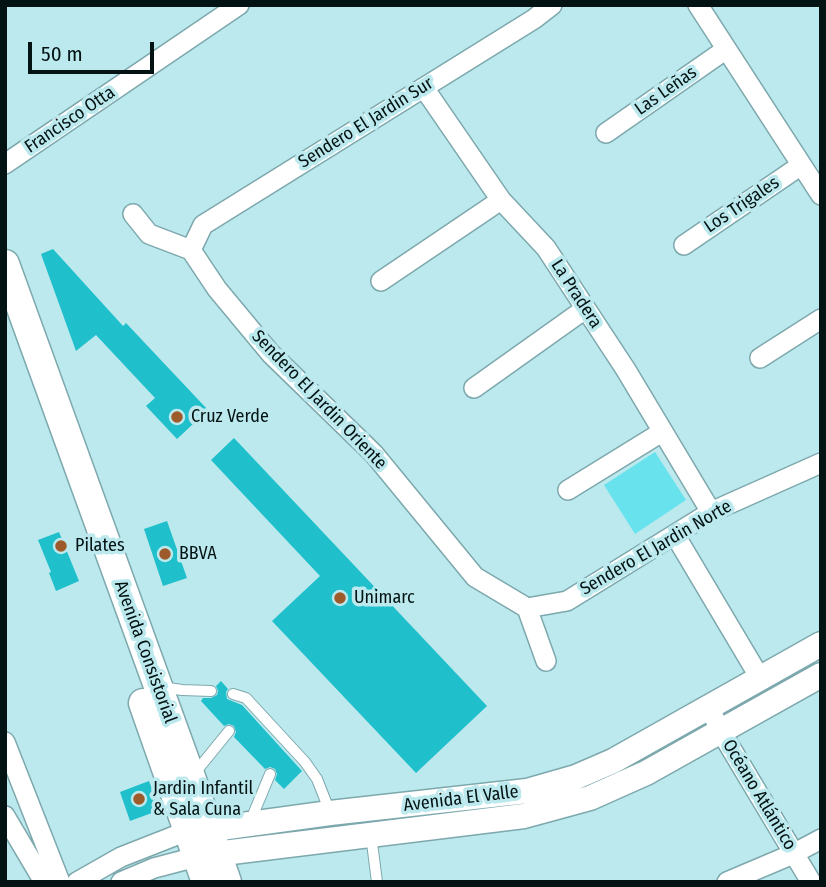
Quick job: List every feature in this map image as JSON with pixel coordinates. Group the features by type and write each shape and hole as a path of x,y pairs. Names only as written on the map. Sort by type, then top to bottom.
{"main road":[{"name":"Avenida Consistorial","path":"5,264 191,777 203,851"},
{"name":"Avenida Consistorial","path":"5,316 156,738 203,851 226,882"}],"street":[{"name":"Francisco Otta","path":"5,164 239,5"},
{"name":"Sendero El Jardin Sur","path":"191,250 203,225 534,19 552,5"},
{"path":"698,5 821,195"},
{"name":"Las Leñas","path":"606,133 725,50"},
{"name":"La Pradera","path":"424,88 501,200 546,248 626,370 711,512"},
{"name":"Los Trigales","path":"684,244 800,166"},
{"path":"382,281 501,200"},
{"path":"133,214 149,234 191,250"},
{"name":"Sendero El Jardin Oriente","path":"191,250 217,289 271,354 374,454 475,577 527,608"},
{"path":"474,387 585,309"},
{"path":"760,358 821,319"},
{"path":"568,490 662,432"},
{"name":"Sendero El Jardin Norte","path":"527,608 567,601 711,512 821,463"},
{"path":"675,534 760,678"},
{"path":"527,608 546,661"},
{"name":"Avenida El Valle","path":"77,882 121,857 177,835 203,851 371,835 524,816 590,798 619,772 709,707 821,644"},
{"name":"Avenida El Valle","path":"121,882 154,867 203,851 250,824 527,791 576,777 619,772 646,773 821,676"},
{"name":"Océano Atlántico","path":"709,707 811,882"},
{"path":"5,742 60,882"},
{"path":"5,816 44,882"},
{"path":"727,882 821,839"}],"lane":[{"path":"158,687 211,691"},
{"path":"233,694 246,698 249,706 312,771 330,813"},
{"path":"191,777 229,731"},
{"path":"250,824 270,774"},
{"path":"371,835 377,882"}],"shaded area":[{"path":"655,452 686,500 635,534 604,485"}],"building":[{"path":"53,249 123,326 126,323 208,410 177,439 146,406 155,398 96,335 76,351 41,254"},
{"name":"Unimarc","path":"234,438 487,706 416,773 272,621 320,576 211,460"},
{"name":"BBVA","path":"167,521 187,578 163,586 144,529"},
{"path":"59,532 79,581 56,591 38,540"},
{"path":"221,681 228,689 227,699 242,705 302,771 284,789 275,780 275,769 265,769 234,737 234,726 224,726 201,701 203,698 217,695 216,686"},
{"name":"Jardin Infantil & Sala Cuna","path":"149,781 160,810 130,821 120,792"}],"place":[{"name":"Cruz Verde","path":"177,417"},
{"name":"Pilates","path":"61,546"},
{"name":"BBVA","path":"165,554"},
{"name":"Unimarc","path":"340,598"},
{"name":"Jardin Infantil & Sala Cuna","path":"139,799"}]}
